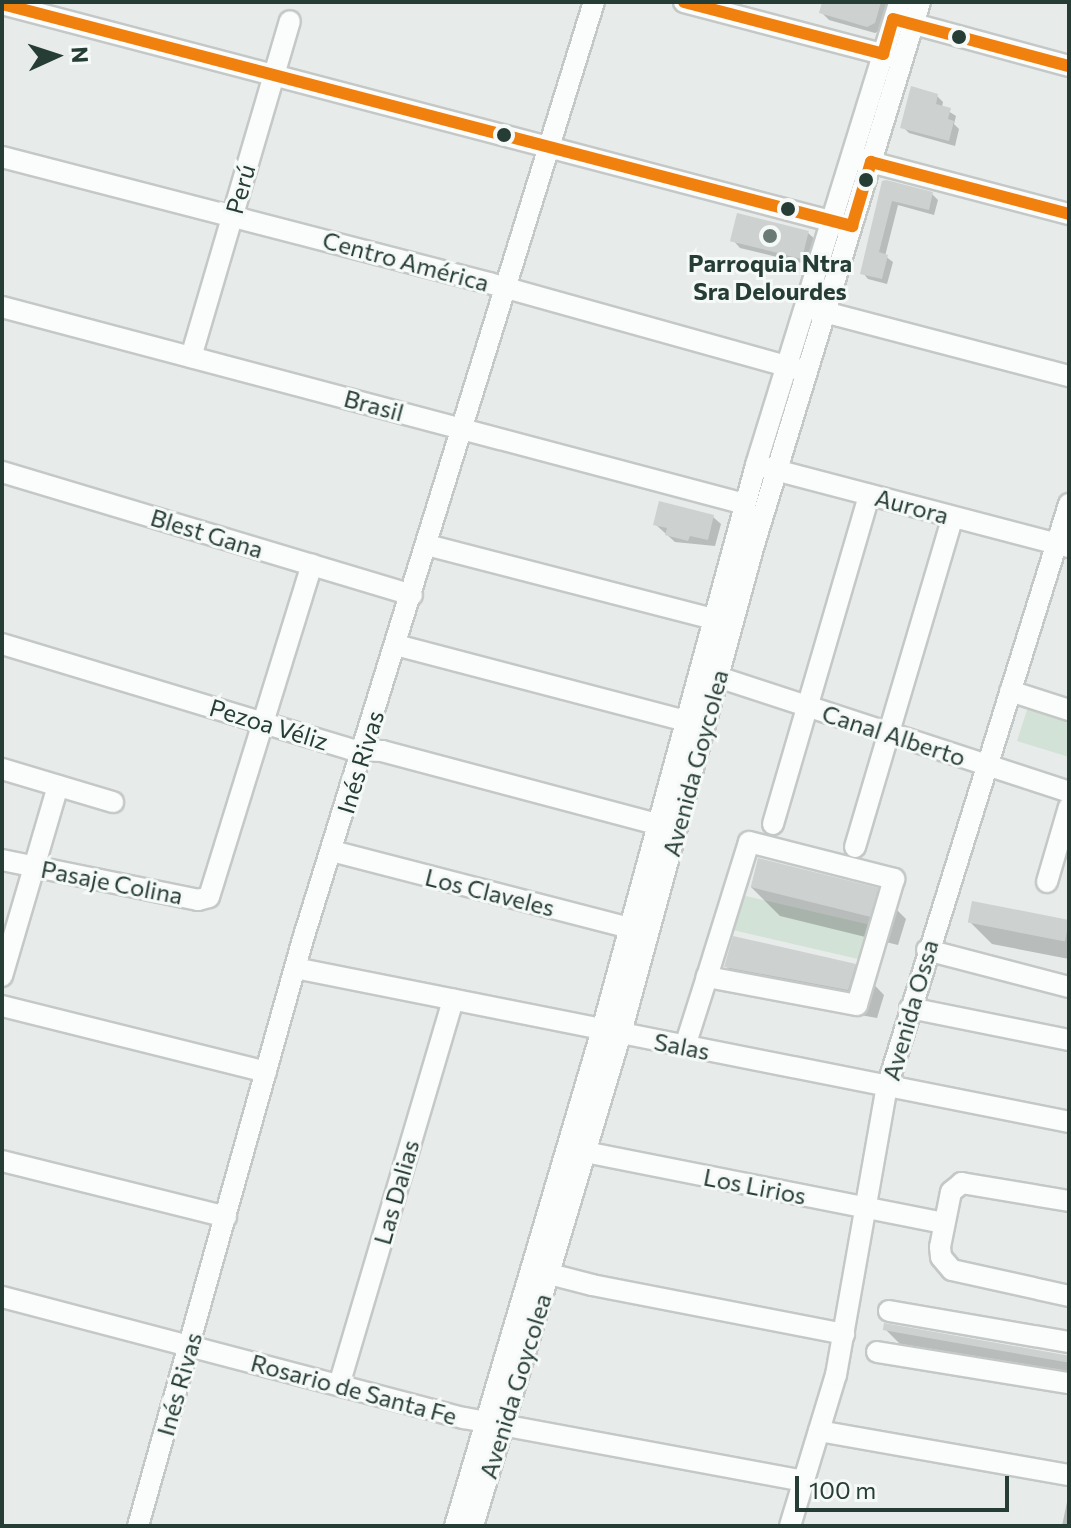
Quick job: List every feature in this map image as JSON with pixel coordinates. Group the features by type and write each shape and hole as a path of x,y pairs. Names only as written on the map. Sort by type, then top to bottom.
{"street":[{"name":"Inés Rivas","path":"138,1526 295,968 594,2"},
{"path":"684,2 893,57"},
{"name":"Avenida Goycolea","path":"455,1526 494,1424 611,1032 666,830 685,720 777,471 807,373 816,310 893,57 902,15 920,2"},
{"path":"2,4 842,224"},
{"path":"902,15 1069,66"},
{"name":"Perú","path":"191,357 290,21"},
{"name":"Centro América","path":"2,157 506,288 807,373"},
{"path":"861,159 1069,214"},
{"name":"Brasil","path":"2,307 745,504"},
{"path":"816,310 1069,376"},
{"name":"Avenida Goycolea","path":"666,830 706,726 718,677 723,621 745,504 756,465 787,365 816,310"},
{"name":"Aurora","path":"756,465 1063,546"},
{"name":"Blest Gana","path":"2,472 412,595"},
{"path":"773,824 869,495"},
{"name":"Avenida Ossa","path":"790,1526 836,1375 887,1087 927,950 1010,691 1063,546 1069,504"},
{"path":"855,847 953,517"},
{"path":"427,545 723,621"},
{"name":"Pasaje Colina","path":"2,860 206,899 312,565"},
{"name":"Pezoa Véliz","path":"2,644 264,722 666,830"},
{"path":"396,645 706,726"},
{"name":"Canal Alberto","path":"718,677 1069,792"},
{"path":"1010,691 1069,710"},
{"path":"2,769 113,802"},
{"path":"2,976 58,786"},
{"path":"1047,882 1069,807"},
{"path":"685,1046 749,842 894,879 857,1005 707,977"},
{"name":"Los Claveles","path":"332,851 639,930"},
{"path":"927,950 1069,987"},
{"name":"Salas","path":"295,968 1069,1122"},
{"name":"Las Dalias","path":"339,1385 453,1000"},
{"path":"2,1006 266,1072"},
{"path":"910,1008 1069,1040"},
{"name":"Los Lirios","path":"576,1151 943,1223"},
{"path":"2,1161 226,1217"},
{"path":"1069,1201 962,1183 951,1192 943,1223 941,1257 952,1270 1069,1296"},
{"path":"539,1271 844,1334"},
{"name":"Rosario de Santa Fe","path":"2,1297 494,1424 804,1481"},
{"path":"889,1311 1069,1342"},
{"path":"877,1352 1069,1383"},
{"name":"Avenida Goycolea","path":"473,1526 494,1424"},
{"path":"819,1431 1069,1475"}],"green space":[{"path":"1028,707 1069,720 1069,757 1017,741"},
{"path":"741,895 871,925 862,960 733,930"}],"building":[{"path":"822,2 881,2 875,23 867,27 819,13"},
{"path":"911,86 938,94 936,104 951,108 948,119 954,121 949,141 900,128"},
{"path":"882,181 933,192 929,210 892,201 879,252 888,255 882,279 860,274"},
{"name":"Parroquia Ntra Sra Delourdes","path":"737,213 809,231 802,259 730,241"},
{"path":"659,501 714,515 708,540 690,536 688,541 665,535 667,528 653,525"},
{"path":"758,858 878,888 871,917 751,887"},
{"path":"972,901 1069,920 1065,941 968,923"},
{"path":"733,936 856,964 848,990 724,967"},
{"path":"884,1323 1069,1356 1068,1363 883,1330"}],"transit line":[{"path":"684,2 883,54 893,19 1069,66"},
{"path":"2,4 852,226 871,162 1069,214"}],"place":[{"name":"Parroquia Ntra Sra Delourdes","path":"770,236"}]}
